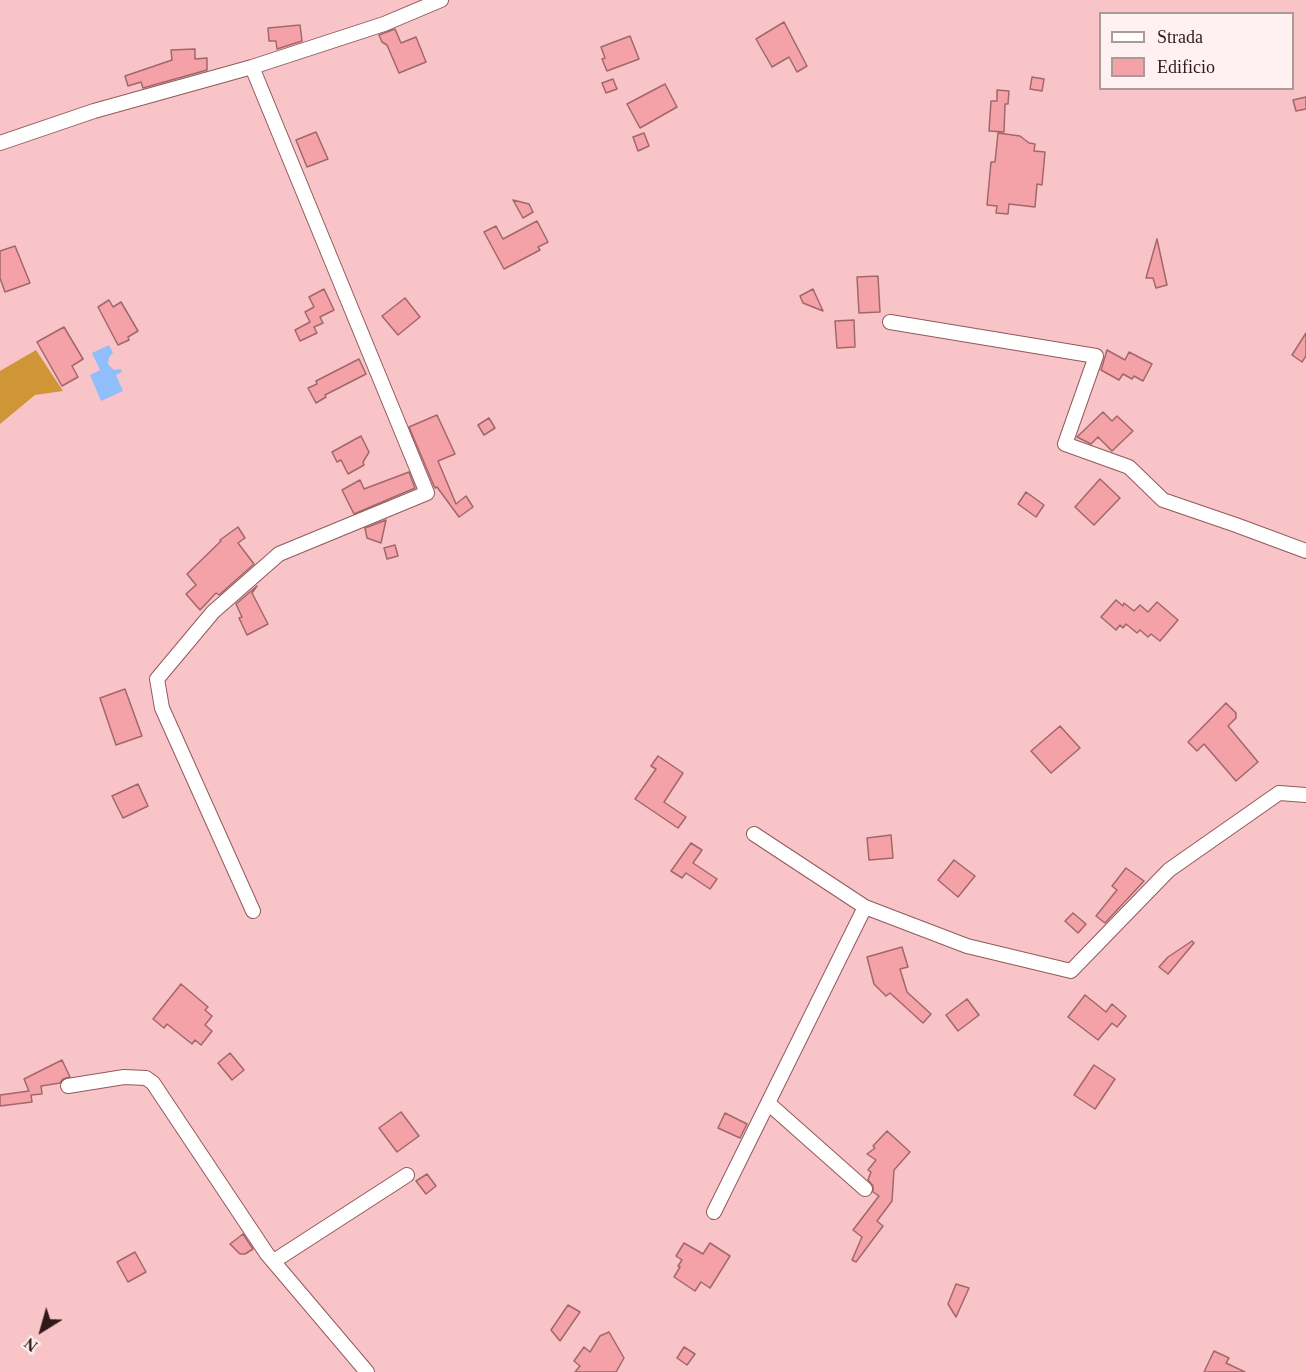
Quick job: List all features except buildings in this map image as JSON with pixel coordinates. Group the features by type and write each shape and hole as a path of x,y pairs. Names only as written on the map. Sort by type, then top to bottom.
{"street":[{"path":"0,143 94,111 252,67 384,24 441,0"},
{"path":"252,67 427,494 279,554 213,612 158,679 162,708 253,911"},
{"path":"890,322 1096,356 1065,444 1130,467 1163,500 1306,551"},
{"path":"754,834 865,908 967,946 1071,971 1169,870 1278,793 1306,795"},
{"path":"714,1212 865,908"},
{"path":"68,1086 124,1077 146,1078 153,1083 274,1261 368,1372"},
{"path":"768,1103 866,1189"},
{"path":"274,1261 407,1175"}],"shaded area":[{"path":"36,350 63,391 35,395 0,424 0,371"}],"water":[{"path":"109,345 113,353 109,357 108,364 114,370 121,369 122,372 116,375 123,391 101,401 90,375 100,370 92,353"}]}
